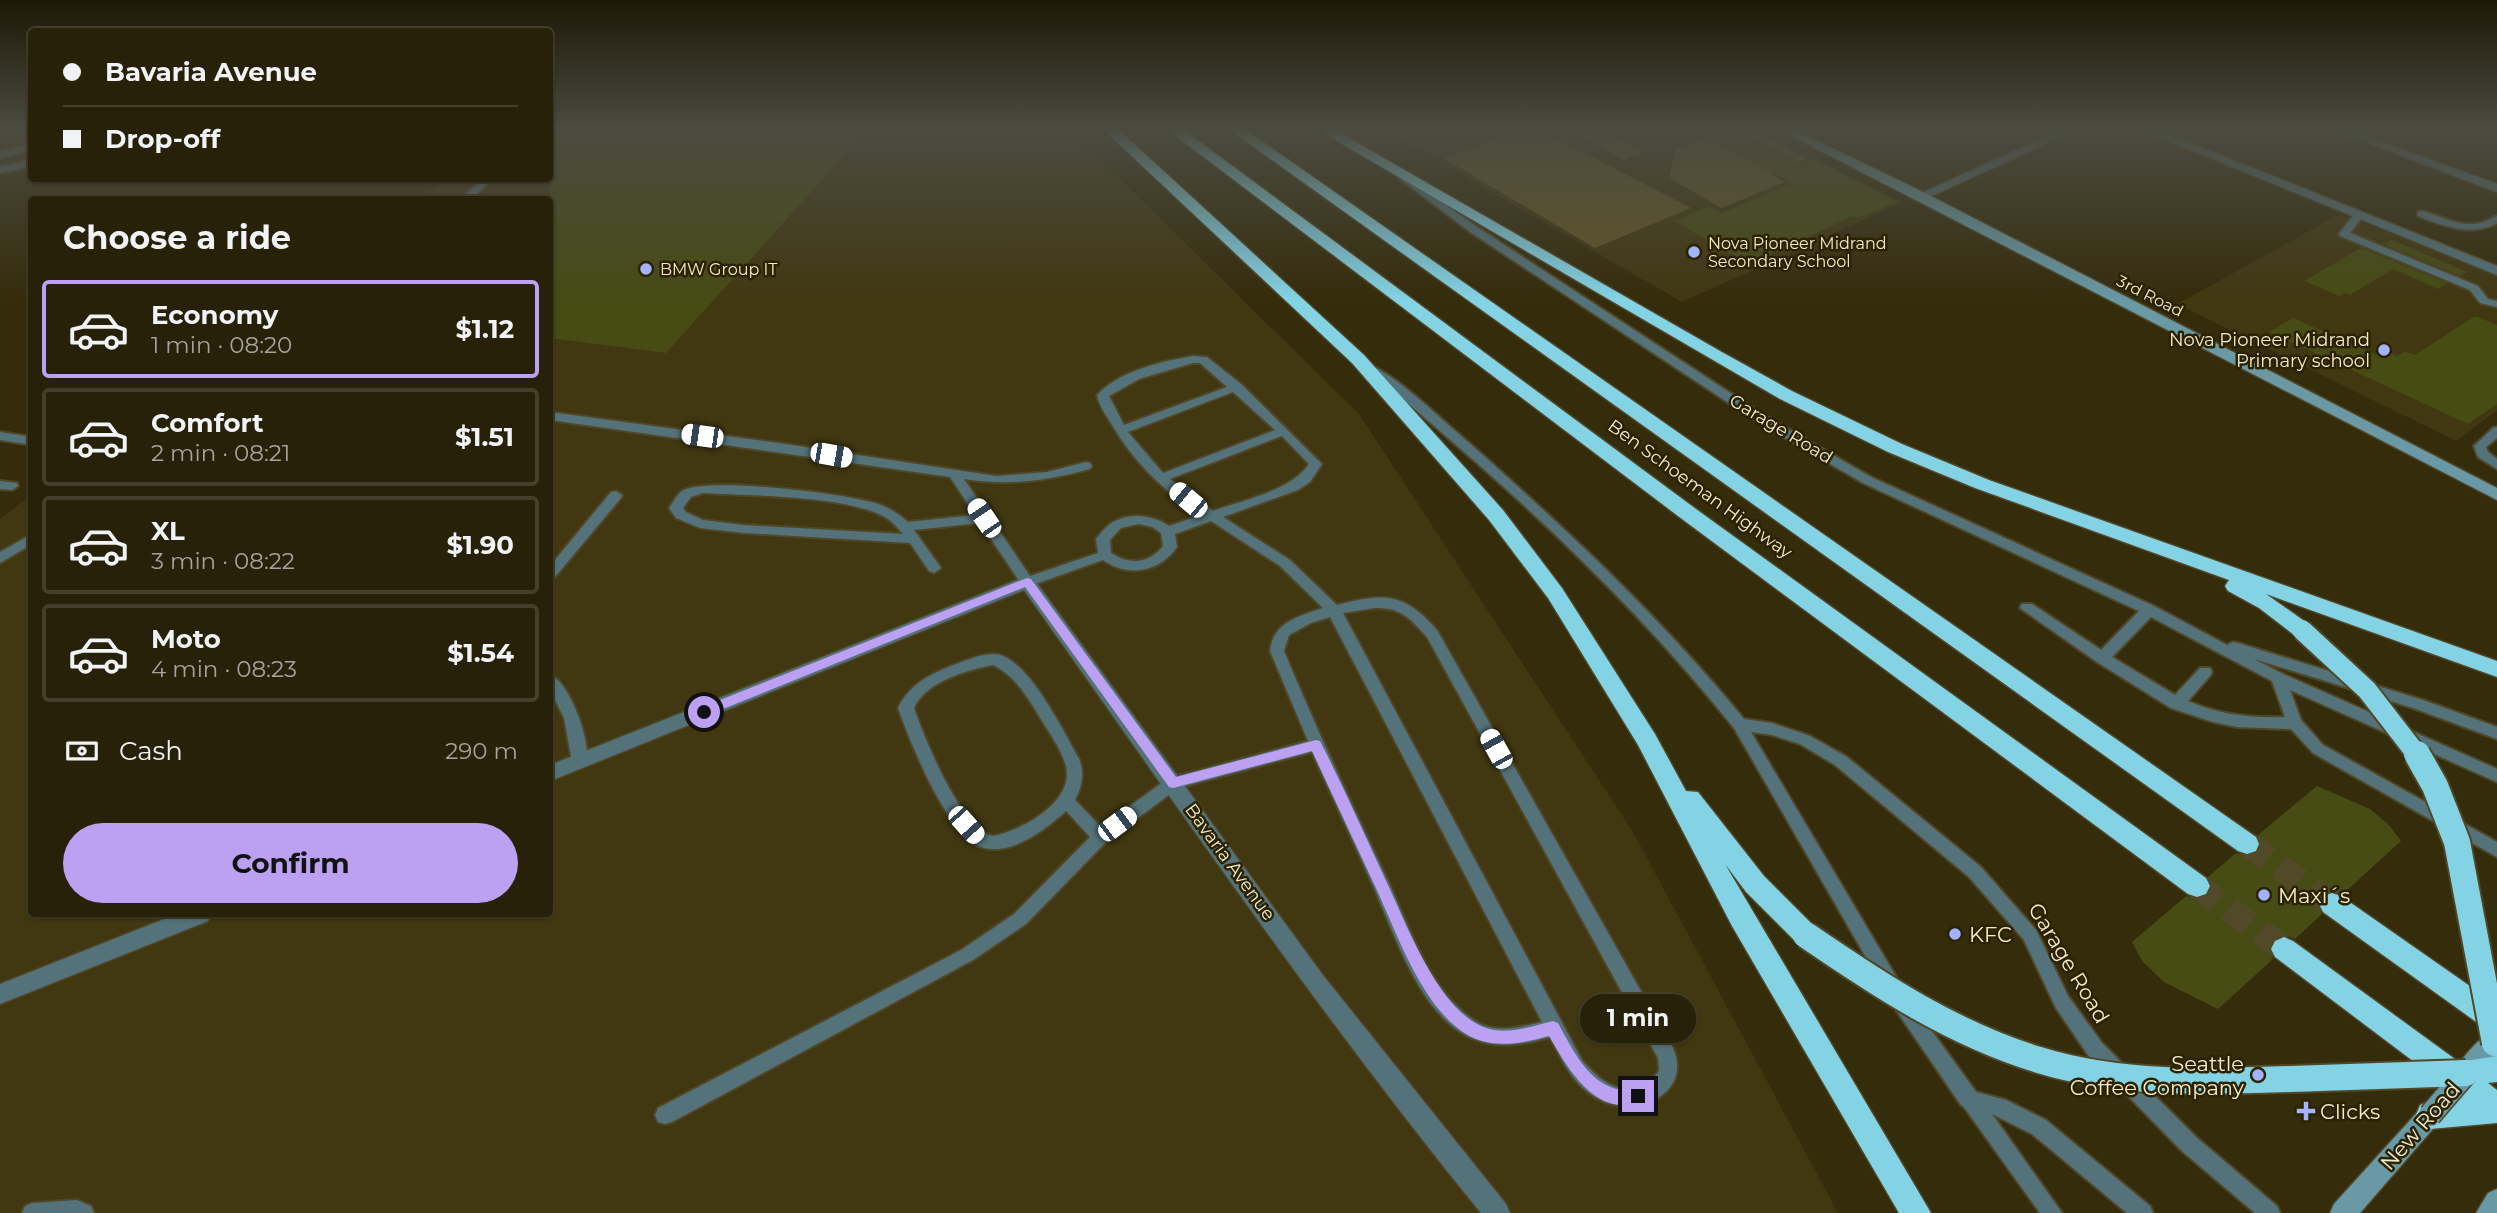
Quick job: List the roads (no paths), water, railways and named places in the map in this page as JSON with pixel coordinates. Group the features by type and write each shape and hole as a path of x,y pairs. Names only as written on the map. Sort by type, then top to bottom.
{"highway":[{"path":"1172,187 1358,359 1496,515 1555,593 1647,740 1741,918 1916,1213"},
{"name":"Ben Schoeman Highway","path":"1251,187 1689,514 2197,886"},
{"name":"Ben Schoeman Highway","path":"1317,187 2247,844"},
{"path":"1423,187 1714,355 1849,427 1982,484 2497,669"},
{"path":"2145,542 2256,598 2302,630 2348,668 2390,716 2423,764 2447,811 2468,890 2497,1045"},
{"path":"1647,740 1755,884 1806,935 1918,1009 2038,1059 2097,1073 2157,1080 2243,1081 2466,1073 2497,1045"},
{"path":"2332,904 2497,1045"},
{"path":"2284,949 2497,1108"},
{"path":"2430,1115 2497,1108"}],"street":[{"name":"3rd Road","path":"1901,187 2497,495"},
{"path":"1920,196 1941,187"},
{"path":"2286,187 2497,271"},
{"path":"553,772 1027,582"},
{"name":"Bavaria Avenue","path":"1027,582 1322,990 1448,1155 1497,1213"},
{"path":"0,994 192,917"},
{"name":"New Road","path":"2343,1213 2466,1073"},
{"path":"2488,1213 2497,1202"}],"lane":[{"name":"Garage Road","path":"1417,187 1511,254 1810,449 1923,508 2149,610 2278,678 2497,776"},
{"path":"2423,214 2461,227 2475,228 2488,225 2497,219"},
{"path":"2358,216 2344,234 2474,288 2483,301 2497,304"},
{"path":"1167,531 1211,515 1293,487 1314,471 1314,459 1211,364 1194,358 1122,382 1103,396 1121,430 1161,478 1211,515 1284,562 1335,612 1575,1066 1589,1082 1603,1092 1620,1098 1638,1096 1657,1088 1665,1078 1669,1061 1661,1044 1432,634 1407,609 1391,602 1378,602 1335,612 1298,623 1283,632 1278,640 1277,651 1316,745 1419,966 1442,1002 1471,1029 1485,1035 1518,1037 1553,1028"},
{"path":"1358,359 1417,404 1573,542 1672,643 1739,724 1908,1013 2052,1213"},
{"path":"1121,430 1237,387"},
{"path":"553,416 996,480 1046,477 1086,466"},
{"path":"1161,478 1284,431"},
{"path":"2497,431 2480,446 2482,454 2497,465"},
{"path":"0,447 7,437 28,440"},
{"path":"955,475 1027,582 1105,555 1122,565 1147,565 1157,561 1170,547 1167,531 1160,525 1139,520 1117,525 1103,539 1105,555"},
{"path":"913,540 699,524 681,515 676,508 686,494 703,489 841,501 875,507 888,513 904,527 934,568"},
{"path":"553,570 616,495"},
{"path":"904,527 984,518"},
{"path":"0,558 28,540"},
{"path":"2027,608 2176,704 2220,720 2239,723 2295,723"},
{"path":"2102,658 2149,610"},
{"name":"Garage Road","path":"2199,636 2418,704 2497,733"},
{"path":"993,659 1003,662 1022,679 1073,763 1076,777 1066,801 1017,838 993,843 977,837 956,813 943,790 911,723 906,708 907,701 922,687 979,661 993,659"},
{"path":"2176,704 2205,672"},
{"path":"2278,678 2295,723 2318,749 2342,765 2497,850"},
{"path":"553,684 573,716 580,761"},
{"name":"Garage Road","path":"1739,724 1772,729 1805,740 1840,761 1975,872 2005,903 2030,935 2062,1002 2095,1049 2179,1135 2270,1213"},
{"path":"665,1115 967,956 1020,919 1100,837 1173,783 1316,745"},
{"path":"1066,801 1100,837"},
{"path":"1968,1099 1999,1106 2039,1127 2143,1213"},
{"path":"32,1213 77,1210 84,1213"}],"tunnel":[{"path":"2247,844 2332,904"},
{"path":"2197,886 2284,949"}],"place":[{"name":"Nova Pioneer Midrand Secondary School","path":"1694,252"},
{"name":"BMW Group IT","path":"646,269"},
{"name":"Nova Pioneer Midrand Primary school","path":"2384,350"},
{"name":"Maxi´s","path":"2264,895"},
{"name":"KFC","path":"1955,934"},
{"name":"Seattle Coffee Company","path":"2258,1075"},
{"name":"Clicks","path":"2306,1111"}]}
